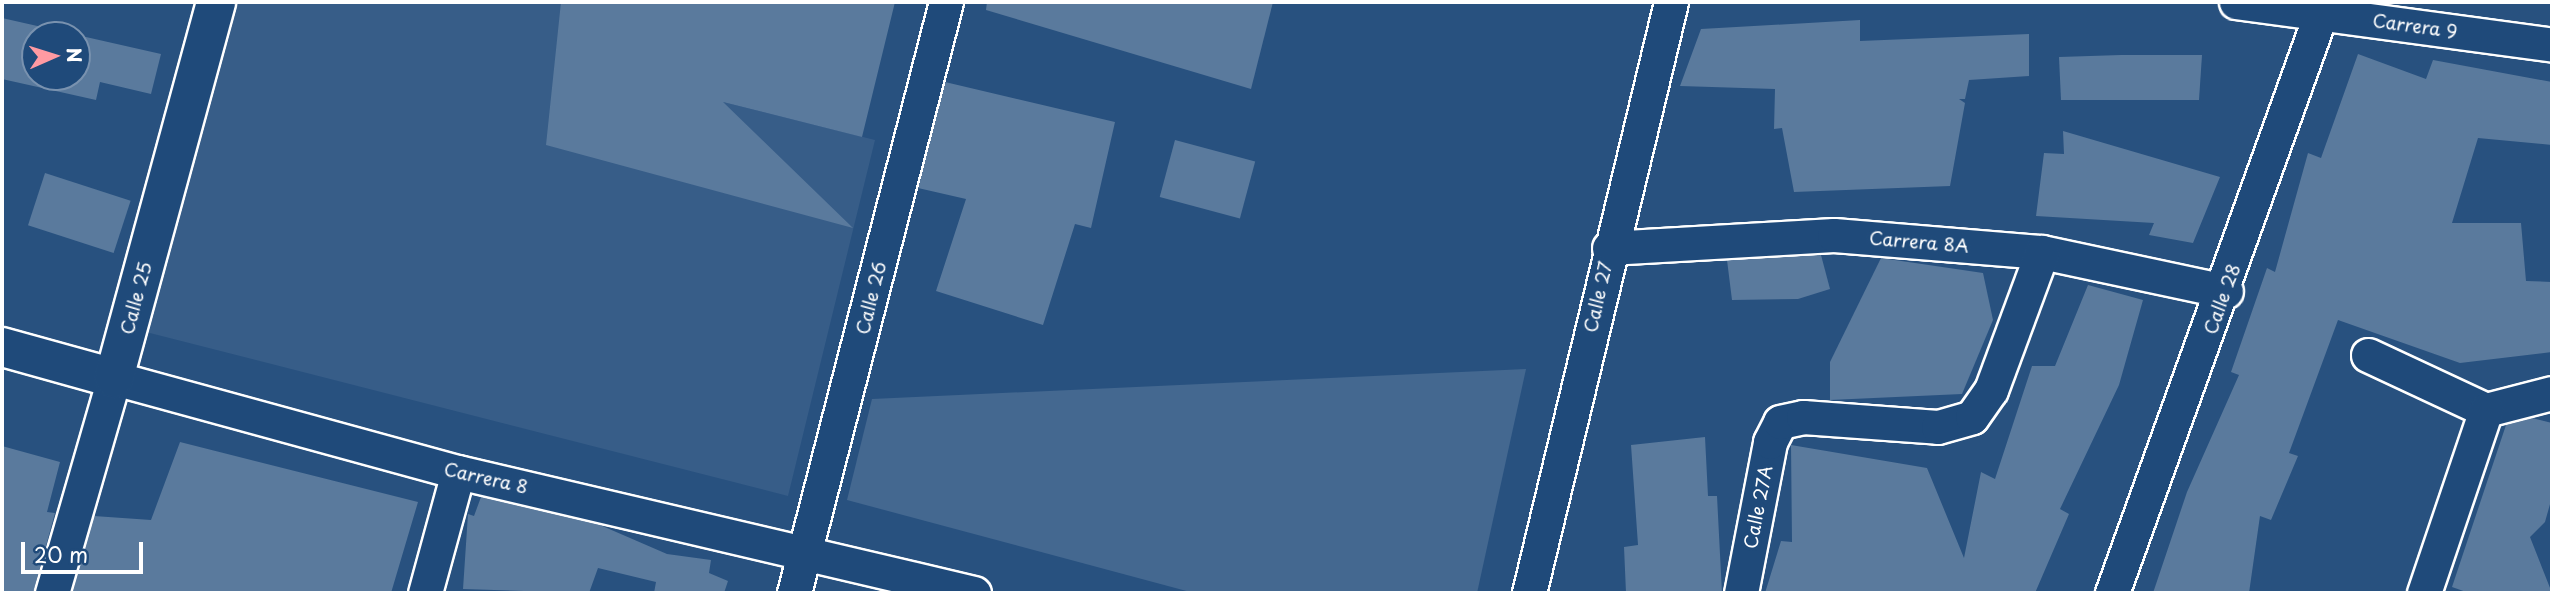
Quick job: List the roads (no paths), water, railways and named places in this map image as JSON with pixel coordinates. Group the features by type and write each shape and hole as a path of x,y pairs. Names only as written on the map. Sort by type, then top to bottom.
{"main road":[{"name":"Calle 25","path":"114,378 216,2"},
{"name":"Carrera 8","path":"2,347 114,378"}],"street":[{"name":"Calle 26","path":"794,593 946,2"},
{"name":"Calle 27","path":"1529,593 1609,248 1671,2"},
{"name":"Carrera 9","path":"2236,2 2323,7 2552,45"},
{"name":"Calle 28","path":"2112,593 2226,291 2323,7"},
{"name":"Carrera 8A","path":"1609,248 1834,235 2042,252 2226,291"},
{"name":"Calle 27A","path":"1741,593 1770,442 1780,422 1803,417 1938,428 1972,417 1991,390 2042,252"},
{"path":"2368,355 2486,410 2552,393"},
{"name":"Carrera 8","path":"114,378 458,472 806,551 974,593"},
{"name":"Calle 25","path":"52,593 114,378"},
{"path":"2424,593 2486,410"},
{"path":"425,593 458,472"}]}
